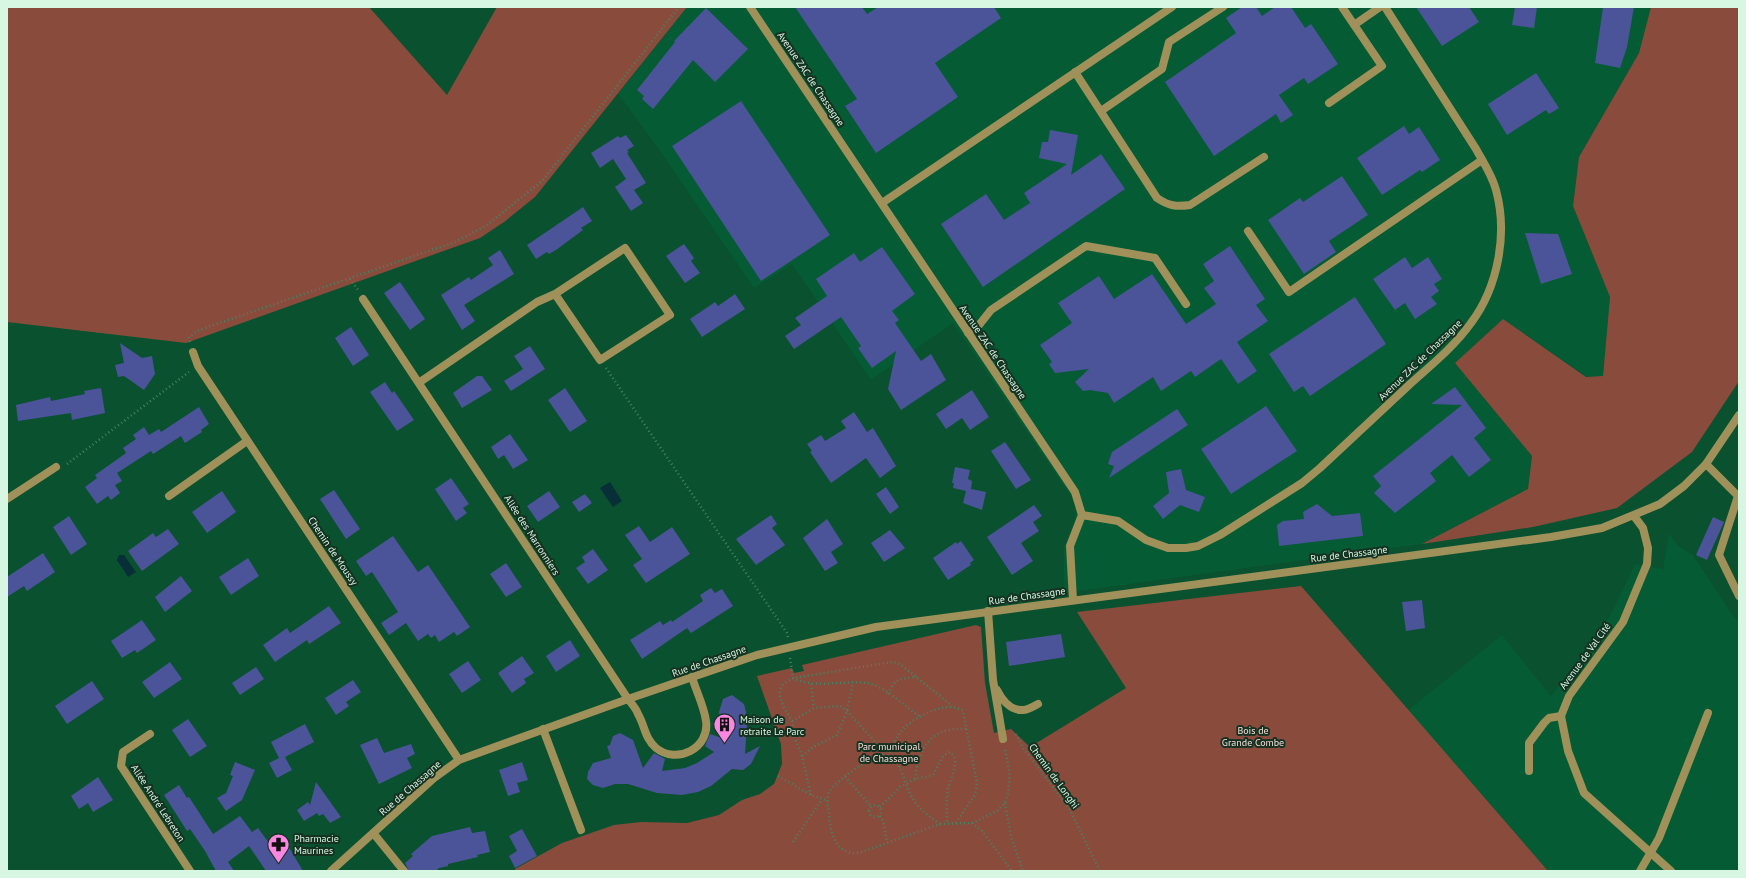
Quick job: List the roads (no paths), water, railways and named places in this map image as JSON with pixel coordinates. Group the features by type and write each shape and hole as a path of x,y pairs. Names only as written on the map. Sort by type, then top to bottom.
{"street":[{"name":"Avenue ZAC de Chassagne","path":"750,7 1075,492 1082,515 1118,521 1146,540 1168,548 1198,546 1220,535 1302,483 1459,338 1482,306 1493,282 1498,262 1501,236 1500,211 1496,190 1482,160 1385,7"},
{"path":"882,203 1172,7"},
{"path":"1101,111 1162,69 1170,42 1223,7"},
{"path":"1329,103 1382,66 1342,7"},
{"path":"1354,25 1380,7"},
{"path":"1075,72 1157,198 1168,205 1178,207 1190,205 1264,157"},
{"path":"1248,231 1289,292 1482,160"},
{"path":"968,333 980,324 991,310 1086,246 1155,258 1186,304"},
{"path":"420,382 538,302 555,294 625,248 670,315 600,360 555,294"},
{"name":"Allée des Marronniers","path":"363,299 420,382 638,714 647,738 657,749 670,755 684,756 696,748 704,735 706,722 692,677"},
{"name":"Chemin de Moussy","path":"193,352 198,366 459,760"},
{"name":"Rue de Chassagne","path":"332,871 434,778 459,760 628,699 757,655 876,627 1551,537 1602,528 1660,504 1684,486 1706,464 1739,415"},
{"path":"169,496 247,441"},
{"path":"1706,464 1738,497 1719,555 1739,596"},
{"path":"7,500 56,466"},
{"path":"1073,600 1070,546 1082,515"},
{"name":"Avenue de Val Cité","path":"1561,716 1569,696 1623,622 1647,564 1648,548 1643,528 1634,516"},
{"path":"988,611 993,680 1003,739"},
{"path":"993,680 1001,698 1008,706 1024,711 1038,704"},
{"path":"1640,871 1659,838 1708,713"},
{"path":"1529,771 1529,743 1549,718 1561,716 1568,751 1584,792 1671,871"},
{"path":"543,729 581,830"},
{"name":"Allée André Lebreton","path":"150,734 123,752 121,766 190,871"},
{"path":"374,834 404,871"}],"water":[{"path":"610,482 622,501 613,507 600,488"},
{"path":"119,555 124,555 136,572 128,577 117,560"}],"place":[{"name":"Maison de retraite Le Parc","path":"724,744"},
{"name":"Pharmacie Maurines","path":"279,864"}],"park label":[{"name":"Bois de Grande Combe","path":"1253,736"},
{"name":"Parc municipal de Chassagne","path":"889,752"}]}
